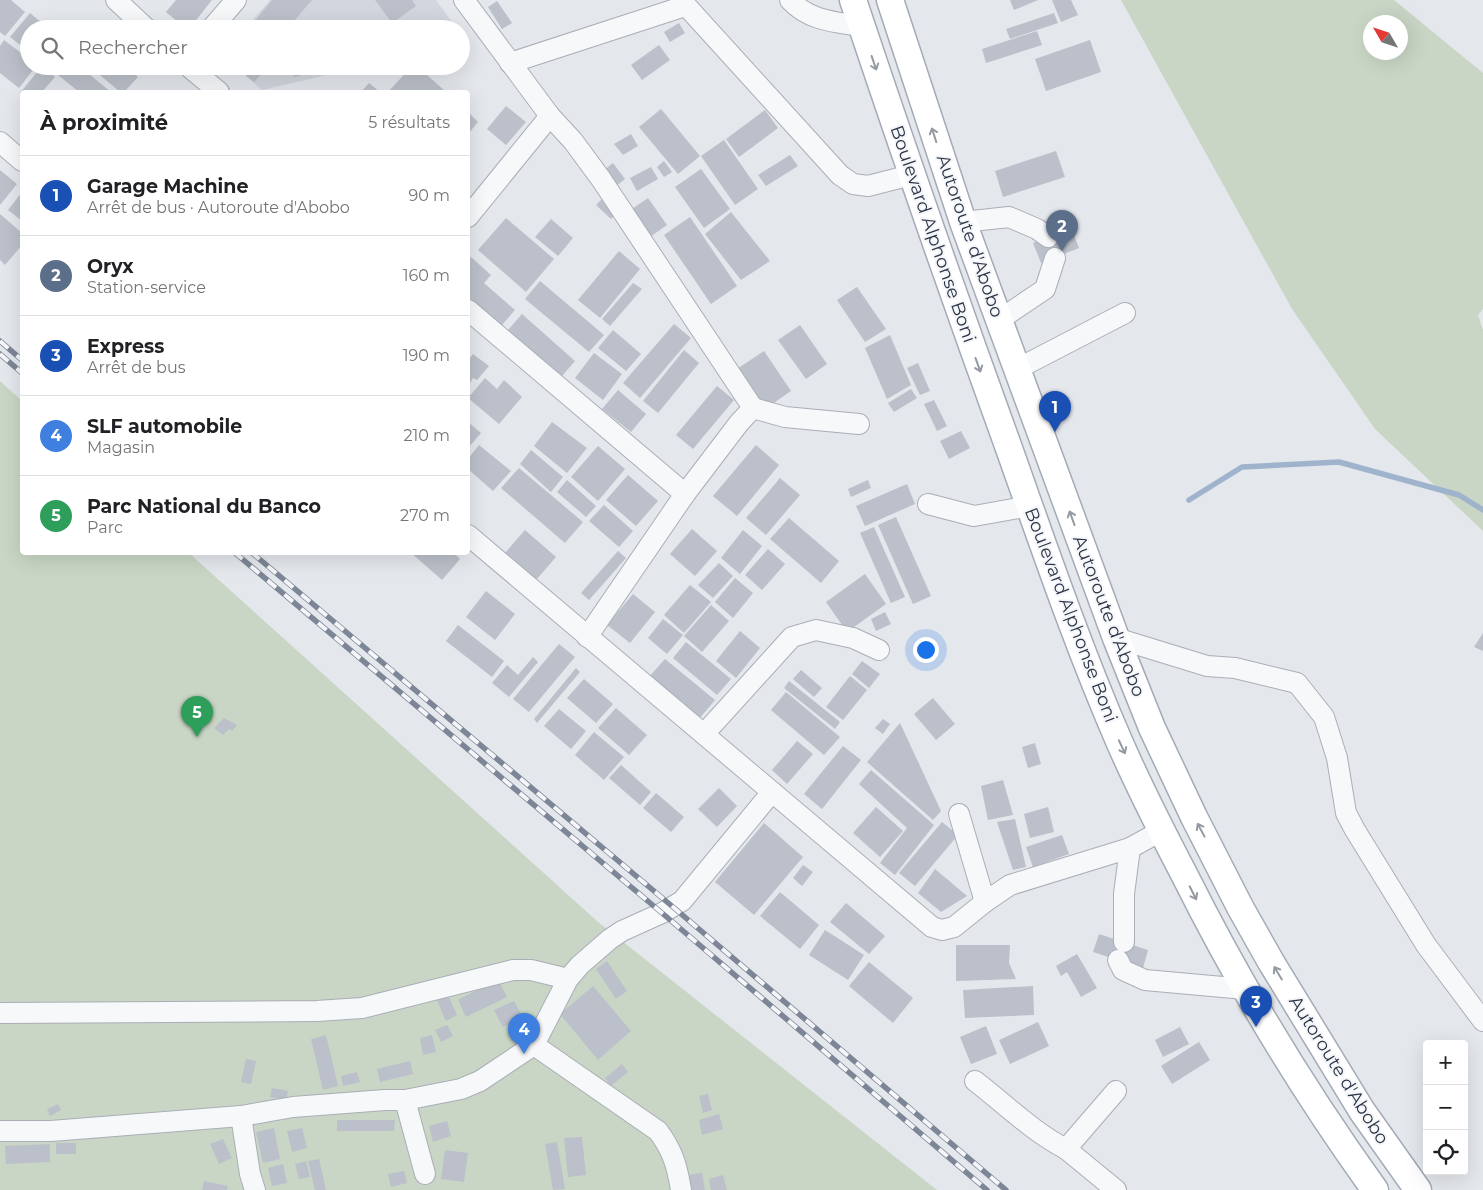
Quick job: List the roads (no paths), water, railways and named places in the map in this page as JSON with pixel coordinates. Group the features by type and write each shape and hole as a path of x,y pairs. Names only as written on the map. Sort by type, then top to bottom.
{"main road":[{"name":"Boulevard Alphonse Boni","path":"853,0 912,175 1080,647 1119,742 1161,831 1245,989 1317,1106 1375,1190"},
{"name":"Autoroute d'Abobo","path":"890,0 963,222 1116,638 1156,737 1240,907 1362,1111 1418,1190"}],"street":[{"path":"116,0 137,20"},
{"path":"219,20 236,0"},
{"path":"464,0 550,116 573,141 601,179 753,408 785,417 859,424"},
{"path":"790,0 819,20 861,26"},
{"path":"510,63 683,3 840,175 853,184 868,186 912,175"},
{"path":"199,75 217,90"},
{"path":"470,215 550,116"},
{"path":"0,142 20,159"},
{"path":"963,222 1009,218 1037,229 1048,237"},
{"path":"999,320 1045,289 1056,258"},
{"path":"470,312 686,494"},
{"path":"1017,369 1125,313"},
{"path":"587,636 686,494 739,423 753,408"},
{"path":"928,504 974,516 1030,506"},
{"path":"470,537 932,927 942,930 954,927 1010,885 1130,848 1161,831"},
{"path":"704,734 792,636 816,630 853,638 879,650"},
{"path":"1116,638 1207,666 1235,668 1297,683 1324,717 1337,758 1346,813 1355,830 1426,945 1483,1021"},
{"path":"0,1131 51,1131 241,1116 293,1107 405,1100 461,1089 480,1081 534,1045 568,979 580,965 610,938 662,913 682,901 772,792"},
{"path":"959,814 985,902"},
{"path":"1130,848 1124,894 1121,951 1123,970 1144,980 1245,989"},
{"path":"0,1013 108,1014 266,1010 317,1012 362,1008 513,970 531,970 568,979"},
{"path":"534,1045 658,1131 668,1144 677,1166 681,1190"},
{"path":"976,1081 1034,1128 1066,1149 1116,1190"},
{"path":"1066,1149 1116,1091"},
{"path":"405,1100 425,1174"},
{"path":"241,1116 250,1174 255,1190"}],"waterway":[{"path":"1189,500 1242,467 1339,462 1459,495 1483,510"}],"railway":[{"path":"0,341 20,358"},
{"path":"0,354 20,371"},
{"path":"238,555 987,1190"},
{"path":"255,555 1006,1190"}],"place":[{"name":"Oryx","path":"1062,251"},
{"name":"Garage Machine","path":"1055,432"},
{"name":"Parc National du Banco","path":"197,737"},
{"name":"Express","path":"1256,1027"},
{"name":"SLF automobile","path":"524,1054"}]}
